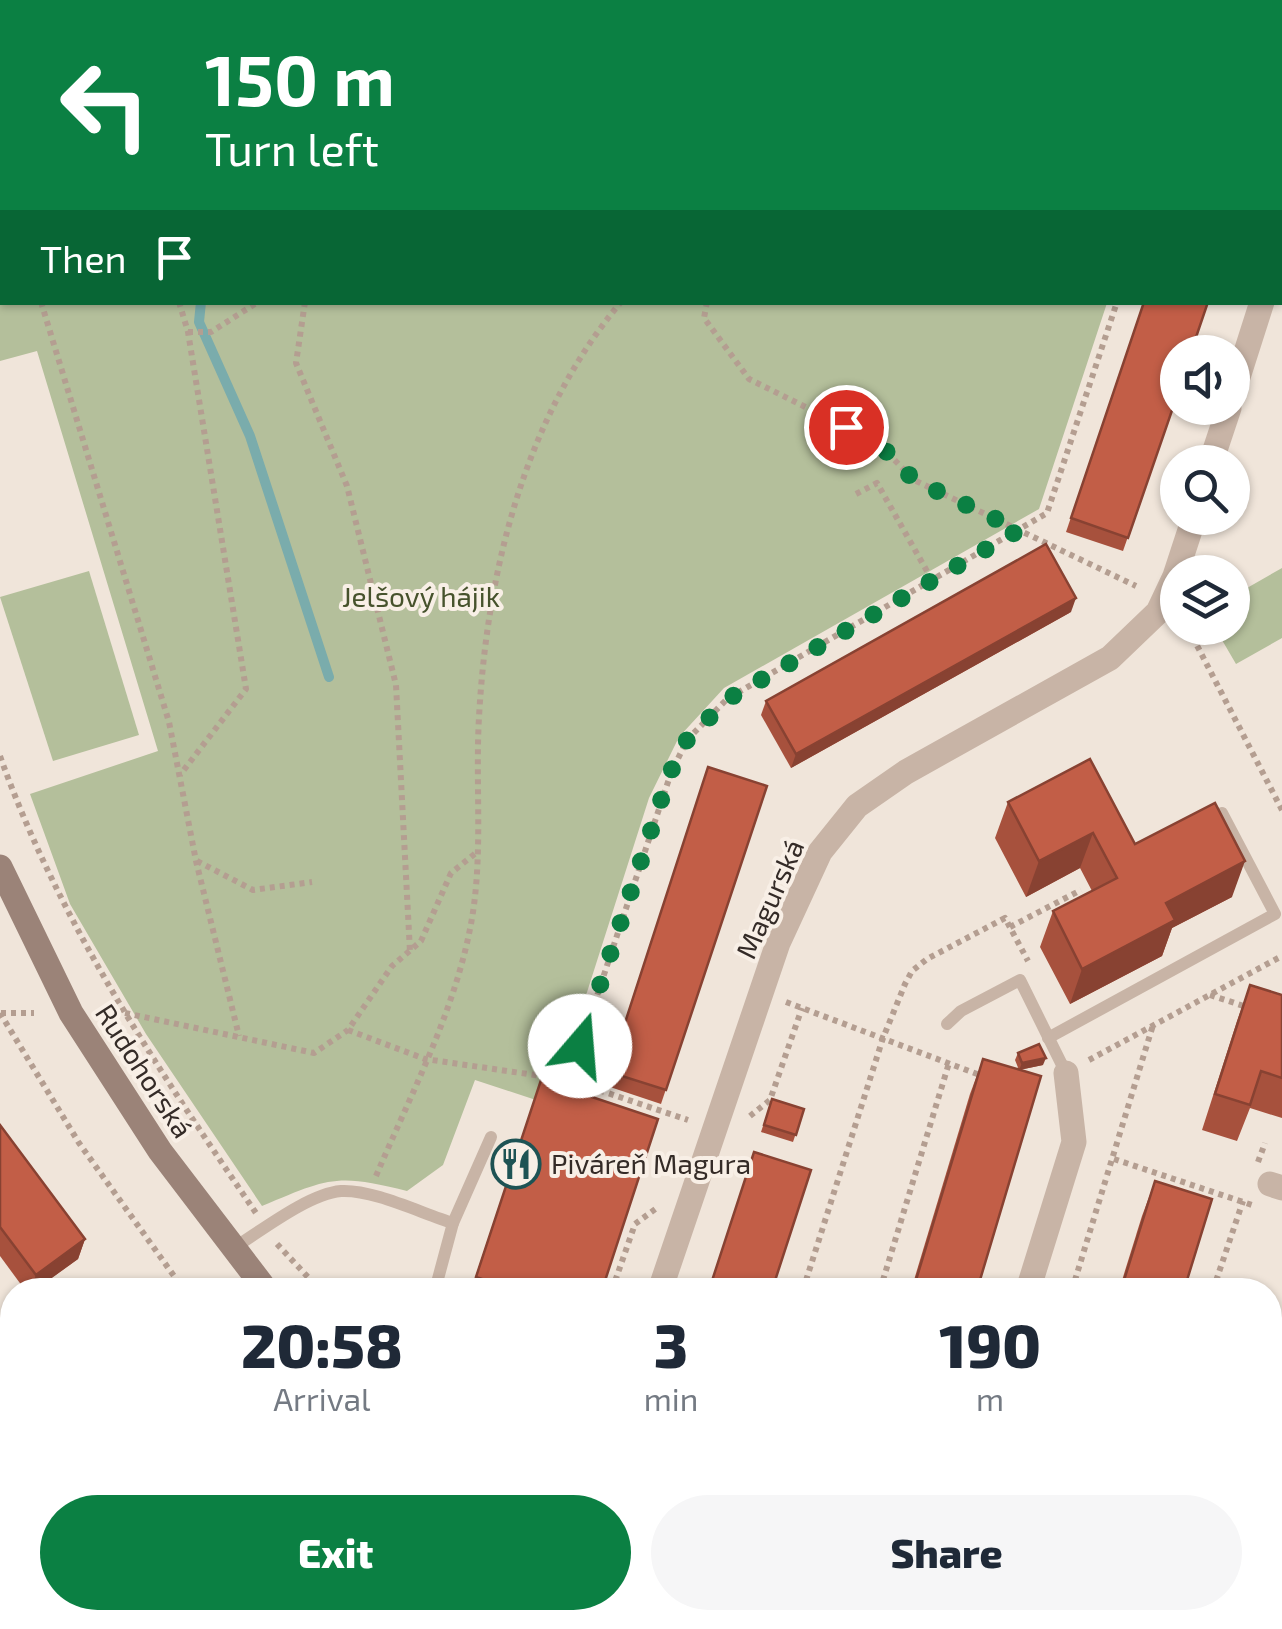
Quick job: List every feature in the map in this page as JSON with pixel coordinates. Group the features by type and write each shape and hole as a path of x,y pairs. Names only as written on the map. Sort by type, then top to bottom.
{"street":[{"path":"1250,340 1261,305"},
{"name":"Magurská","path":"664,1278 778,944 820,852 857,806 906,772 1110,658 1158,612 1188,535"},
{"name":"Rudohorská","path":"0,867 71,1013 160,1152 256,1278"},
{"path":"1032,1278 1074,1142 1066,1073"}],"lane":[{"path":"1048,1038 1275,914 1222,812"},
{"path":"947,1024 961,1010 1020,980 1066,1073"},
{"path":"438,1278 453,1224 491,1137"},
{"path":"232,1249 309,1202 341,1192 368,1196 453,1224"}],"path":[{"path":"41,305 169,722 196,861 240,1036"},
{"path":"179,305 188,332 246,689 180,775"},
{"path":"188,332 210,332 253,305"},
{"path":"305,305 296,362 348,486 396,685 410,952"},
{"path":"368,1196 456,984 470,926 477,852 480,698 488,625 510,517 544,426 591,338 619,305"},
{"path":"706,305 704,318 748,379 878,443 914,480 1136,586"},
{"path":"569,1080 670,773 687,740 728,699 1047,514 1115,305"},
{"path":"856,494 877,483 932,580"},
{"path":"1197,645 1282,810"},
{"path":"0,756 70,917 124,1013 283,1254 308,1278"},
{"path":"1273,792 1282,787"},
{"path":"124,1013 314,1053 348,1030 392,966 421,941 452,874 477,852"},
{"path":"196,861 252,890 312,882"},
{"path":"1010,927 1081,890"},
{"path":"807,1278 882,1038 912,972 927,959 1005,918 1030,964 1020,980"},
{"path":"1066,1073 1282,956"},
{"path":"761,992 995,1081"},
{"path":"1209,994 1264,1013"},
{"path":"0,1013 34,1013"},
{"path":"0,1013 80,1143 176,1278"},
{"path":"1076,1278 1153,1024"},
{"path":"348,1030 425,1059 569,1080 694,1122"},
{"path":"884,1278 949,1063"},
{"path":"1261,1189 1264,1143"},
{"path":"1114,1158 1243,1202"},
{"path":"1243,1202 1261,1189"},
{"path":"1216,1278 1243,1202 1261,1189"},
{"path":"616,1278 634,1224 668,1199"}],"green space":[{"name":"Jelšový hájik","path":"0,305 1106,305 1039,509 724,688 679,737 649,798 551,1105 475,1080 443,1165 407,1191 364,1182 333,1181 262,1206 146,1034 70,904 30,794 158,751 37,351 0,361"},
{"path":"1282,568 1282,638 1236,664 1225,645 1250,645 1250,586"},
{"path":"89,571 139,735 53,761 0,597"}],"building":[{"path":"1143,305 1207,305 1197,335 1160,335 1160,425 1167,425 1128,538 1071,518"},
{"path":"1046,544 1076,598 796,754 766,701"},
{"path":"1090,759 1135,844 1215,803 1245,861 1166,903 1175,920 1082,969 1053,911 1117,878 1093,833 1039,861 1008,802"},
{"path":"708,767 767,786 666,1090 609,1072"},
{"path":"1250,985 1282,995 1282,1078 1261,1071 1250,1105 1215,1094"},
{"path":"1039,1044 1046,1058 1022,1063 1018,1053"},
{"path":"983,1059 1041,1076 981,1278 917,1278"},
{"path":"541,1080 658,1119 606,1278 476,1277"},
{"path":"772,1099 804,1109 796,1135 764,1125"},
{"path":"0,1125 85,1239 36,1275 0,1227"},
{"path":"754,1152 811,1170 776,1278 713,1278"},
{"path":"1155,1181 1212,1199 1188,1278 1125,1278"}],"waterway":[{"path":"201,305 199,322 250,436 329,677"}],"place":[{"name":"Piváreň Magura","path":"516,1164"}],"route":[{"path":"580,1046 670,773 687,740 728,699 1019,530 914,480 878,443 846,427"}]}
